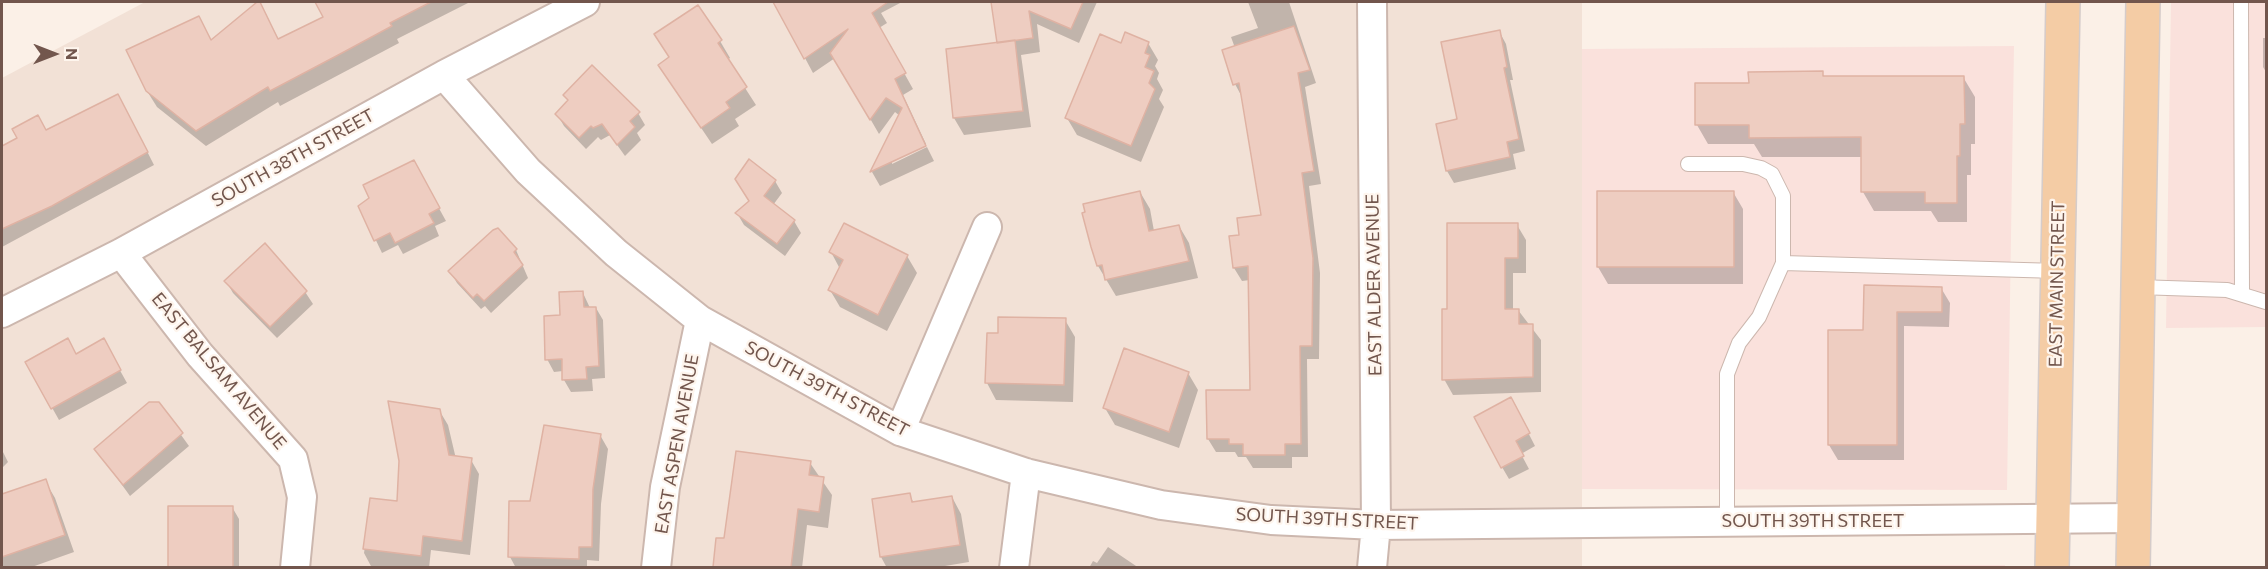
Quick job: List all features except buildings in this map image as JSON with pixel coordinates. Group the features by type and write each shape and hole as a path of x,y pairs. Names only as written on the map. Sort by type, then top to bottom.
{"main road":[{"name":"EAST MAIN STREET","path":"2052,567 2063,2"},
{"path":"2133,567 2143,2"}],"street":[{"name":"SOUTH 38TH STREET","path":"2,313 121,253 444,75 585,2"},
{"name":"EAST ALDER AVENUE","path":"1372,2 1376,525 1372,567"},
{"name":"SOUTH 39TH STREET","path":"444,75 528,171 616,253 700,320 900,431 1026,473 1161,505 1271,520 1376,525 2133,518"},
{"path":"900,431 987,227"},
{"name":"EAST BALSAM AVENUE","path":"121,253 200,356 294,459 302,497 295,567"},
{"name":"EAST ASPEN AVENUE","path":"656,567 665,488 700,320"},
{"path":"1014,567 1026,473"}],"lane":[{"path":"2241,2 2242,294"},
{"path":"1688,164 1743,164 1761,168 1772,174 1783,196 1783,263 1759,317 1738,343 1727,374 1727,522"},
{"path":"1783,263 2058,271"},
{"path":"2137,287 2227,290 2266,302"}],"shaded area":[{"path":"145,2 1582,2 1582,567 2,568 2,78"},
{"path":"2171,2 2266,2 2266,327 2166,328"},
{"path":"2014,46 2007,490 1582,489 1582,49"},
{"path":"1582,565 2005,565 2005,568"}]}
